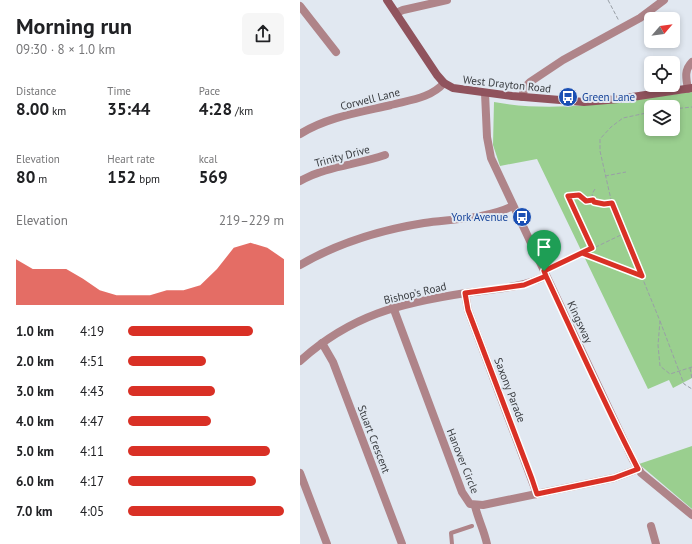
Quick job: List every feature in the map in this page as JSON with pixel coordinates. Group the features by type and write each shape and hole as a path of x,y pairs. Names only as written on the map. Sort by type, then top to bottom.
{"main road":[{"path":"387,0 444,83"},
{"name":"West Drayton Road","path":"444,83 456,89 486,93 595,102 690,88"}],"street":[{"path":"396,13 447,0"},
{"path":"522,97 525,87 530,82 563,60 649,13 664,0"},
{"path":"300,6 336,52"},
{"path":"690,88 685,74 687,67 692,62"},
{"name":"Corwell Lane","path":"300,134 312,127 335,119 429,95 444,83"},
{"name":"Kingsway","path":"486,93 489,150 513,206 638,469 692,515"},
{"name":"Trinity Drive","path":"303,179 332,167 361,163 385,155"},
{"path":"300,265 337,246 379,232 406,226 494,213 513,206"},
{"name":"Bishop's Road","path":"300,361 322,343 362,320 393,307 465,293 524,285 545,274"},
{"name":"Saxony Parade","path":"465,293 468,310 537,494"},
{"name":"Hanover Circle","path":"393,307 462,492 468,503 475,506 537,494 618,477 638,469"},
{"name":"Stuart Crescent","path":"322,343 333,362 402,544"},
{"path":"300,473 327,544"},
{"path":"475,506 480,523 484,529 487,544"},
{"path":"472,526 480,523"},
{"path":"651,526 656,544"}],"lane":[{"path":"452,544 451,533 472,526"}],"path":[{"path":"608,0 622,28"},
{"path":"680,108 692,107"},
{"path":"644,114 623,118 611,127 600,139 600,151 612,203 684,384 692,389"},
{"path":"605,176 626,172"},
{"path":"593,200 592,194 595,189"},
{"path":"592,248 568,196 579,195 586,201 593,200 594,202 604,204 612,203"},
{"path":"545,274 582,253 625,233"},
{"path":"582,253 642,276"},
{"path":"660,321 658,345 660,366 670,374 692,367"},
{"path":"690,368 692,379"}],"green space":[{"path":"692,92 692,378 673,388 669,380 648,389 537,159 500,166 493,145 494,102 544,107 618,102"},
{"path":"692,446 692,509 639,464"}],"place":[{"name":"Green Lane","path":"568,97"},
{"name":"York Avenue","path":"522,217"}],"route":[{"path":"544,271 546,276 528,284 465,293 468,310 537,494 614,478 626,475 638,469 544,271 592,248 568,196 573,194 582,196 586,201 593,200 594,202 604,204 612,203 642,276 582,253 544,271"}]}
